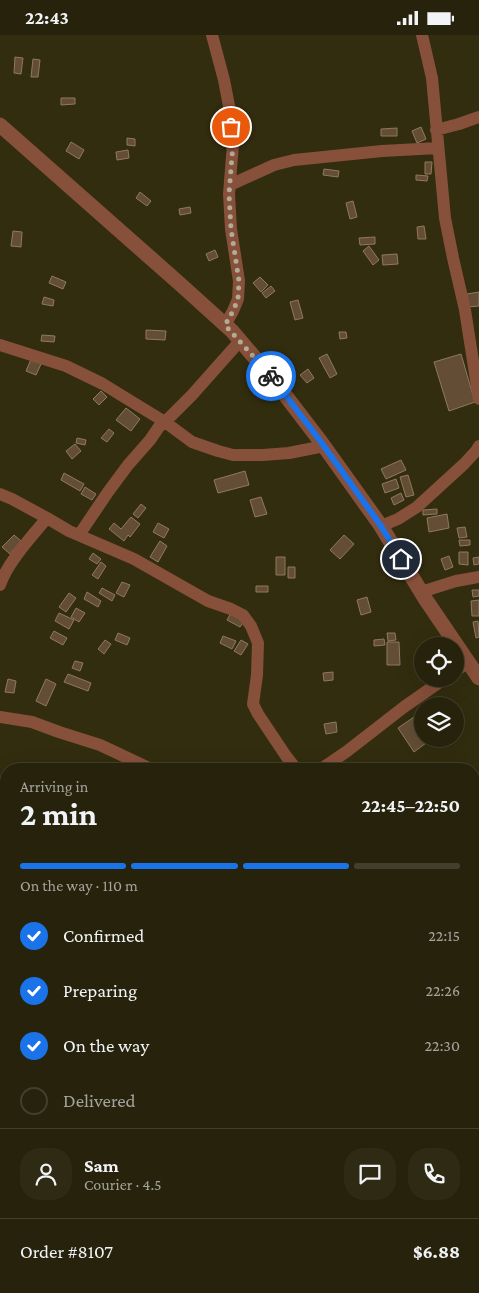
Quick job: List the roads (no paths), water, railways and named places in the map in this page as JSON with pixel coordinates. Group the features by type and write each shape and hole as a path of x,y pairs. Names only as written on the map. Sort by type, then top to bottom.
{"street":[{"path":"212,35 230,111 233,144 230,185 231,229 239,281 238,299 225,325"},
{"path":"422,35 432,78 445,218 473,326 479,399"},
{"path":"436,130 479,117"},
{"path":"0,125 225,325 272,377 381,526 421,592 479,678"},
{"path":"230,185 274,165 294,160 382,151 438,148"},
{"path":"79,535 128,465 164,422 240,341"},
{"path":"0,345 66,366 103,385 164,422 192,442 218,451 234,455 249,455 289,453 324,447"},
{"path":"381,526 398,519 417,507 464,464 479,446"},
{"path":"0,494 69,531 134,559 208,601 243,615 251,626 258,643 257,675 253,704 291,763"},
{"path":"0,585 12,563 47,518"},
{"path":"421,592 456,581 479,577"},
{"path":"464,665 468,663"},
{"path":"330,763 433,687"},
{"path":"0,717 32,722 100,745 138,763"}]}
